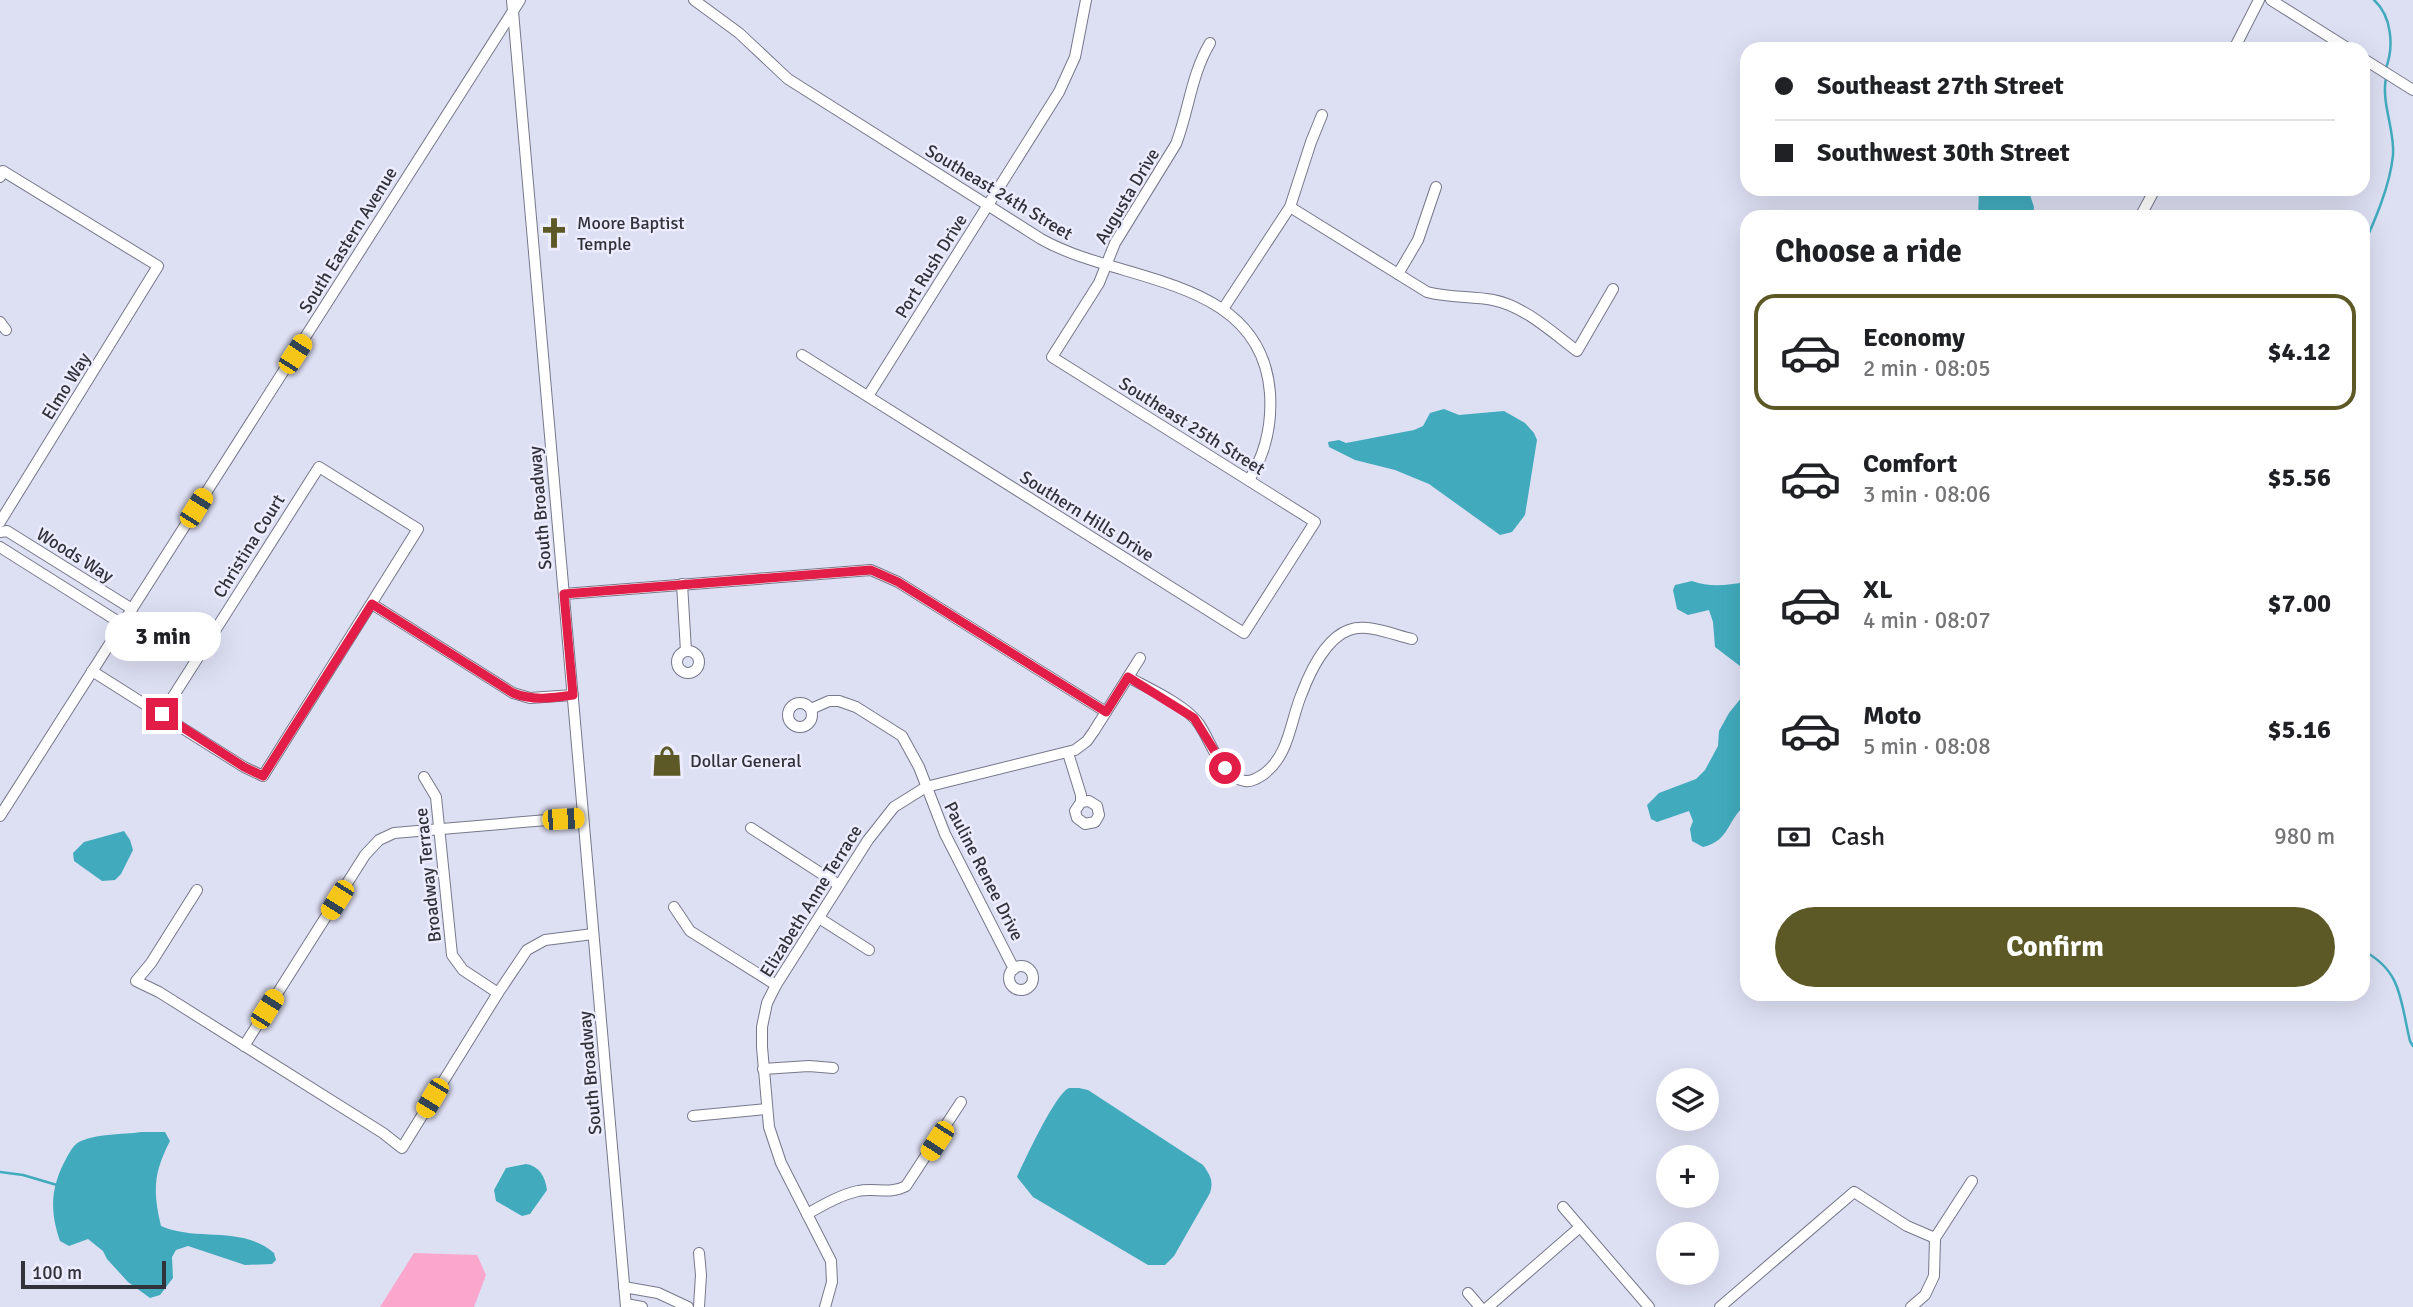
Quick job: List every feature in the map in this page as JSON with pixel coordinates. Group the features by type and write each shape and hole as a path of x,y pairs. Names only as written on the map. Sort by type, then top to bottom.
{"street":[{"name":"South Broadway","path":"512,0 626,1306"},
{"name":"South Eastern Avenue","path":"0,816 520,0"},
{"name":"Southeast 24th Street","path":"694,0 738,33 788,79 1055,247 1199,295 1223,309 1241,326 1260,354 1269,387 1269,430 1258,465 1250,480"},
{"name":"Port Rush Drive","path":"868,396 1067,78 1075,57 1086,0"},
{"path":"2238,42 2259,0"},
{"path":"2271,0 2338,42"},
{"name":"Augusta Drive","path":"1052,357 1098,283 1115,243 1176,144 1198,65 1210,43"},
{"path":"2370,63 2413,90"},
{"path":"1223,309 1290,207 1322,115"},
{"name":"Elmo Way","path":"0,522 159,267 2,174"},
{"path":"1398,275 1418,240 1436,187"},
{"path":"1290,207 1427,292 1483,298 1506,304 1577,351 1613,289"},
{"name":"Southern Hills Drive","path":"802,355 1244,633 1315,522"},
{"name":"Southeast 25th Street","path":"1052,357 1315,522"},
{"name":"Christina Court","path":"162,714 319,467 418,529 372,604"},
{"name":"Woods Way","path":"0,532 7,531 132,610"},
{"name":"Woods Way","path":"0,547 122,624"},
{"path":"564,594 871,570 898,582 1106,712"},
{"path":"682,584 686,651"},
{"path":"92,671 244,767 263,776 372,604 513,693 530,698 573,695"},
{"path":"1128,677 1194,718 1225,768 1238,779 1250,781 1274,766 1290,737 1301,695 1310,675 1338,636 1351,629 1363,628 1412,639"},
{"name":"Elizabeth Anne Terrace","path":"825,1307 832,1282 831,1261 773,1145 767,1109 762,1027 776,985 881,821 894,807 926,787 1068,753 1087,741 1140,658"},
{"name":"Pauline Renee Drive","path":"811,709 829,701 839,701 856,707 898,733 911,750 944,834 1014,969"},
{"path":"1068,753 1081,802"},
{"name":"Broadway Terrace","path":"424,777 436,797 452,955 463,970 498,993"},
{"path":"244,1046 373,846 385,836 583,817"},
{"path":"751,828 839,885"},
{"path":"197,890 151,963 136,981 159,992 402,1147 527,950 557,937 593,934"},
{"path":"674,907 690,931 776,985"},
{"path":"819,918 869,950"},
{"path":"763,1069 809,1066 833,1068"},
{"path":"807,1214 847,1194 866,1189 892,1191 906,1186 961,1102"},
{"path":"693,1116 767,1109"},
{"path":"1912,1307 1925,1295 1934,1276 1935,1238 1972,1181"},
{"path":"1720,1307 1854,1192 1907,1226 1935,1238"},
{"path":"1563,1206 1649,1307"},
{"path":"1489,1307 1580,1227"},
{"path":"699,1253 699,1307"},
{"path":"624,1287 658,1293 688,1307"},
{"path":"1468,1293 1480,1307"},
{"path":"626,1306 642,1307"}],"shaded area":[{"path":"414,1253 477,1255 486,1275 474,1307 380,1307"}],"water":[{"path":"1979,196 2030,196 2034,207 2034,210 1978,210"},
{"path":"1444,409 1459,415 1504,411 1525,423 1534,433 1537,440 1525,515 1512,532 1500,535 1429,484 1395,470 1355,460 1329,447 1328,442 1339,440 1346,443 1414,430 1423,426 1430,413"},
{"path":"1692,581 1712,585 1740,583 1740,666 1715,647 1709,610 1688,615 1677,609 1673,590 1675,585"},
{"path":"1740,699 1740,811 1718,840 1703,847 1692,841 1690,829 1693,821 1689,811 1657,822 1651,819 1647,805 1659,793 1696,779 1705,770 1718,746 1719,731"},
{"path":"124,831 133,850 115,880 102,881 74,861 73,853 84,842"},
{"path":"1069,1088 1088,1090 1203,1165 1209,1175 1212,1185 1210,1193 1174,1256 1165,1265 1148,1265 1033,1197 1017,1177 1056,1102"},
{"path":"165,1132 170,1141 160,1163 156,1183 161,1226 175,1231 248,1239 274,1253 276,1260 272,1264 245,1265 188,1246 176,1250 172,1257 173,1278 160,1295 150,1298 128,1282 103,1251 88,1239 69,1246 60,1241 54,1218 53,1198 62,1168 73,1148 81,1141 95,1137"},
{"path":"526,1164 541,1172 547,1190 530,1214 522,1216 496,1201 494,1190 506,1168"}],"waterway":[{"path":"2374,0 2385,14 2390,32 2386,68"},
{"path":"2370,231 2385,191 2393,155 2385,97 2386,78"},
{"path":"2370,955 2393,977 2413,1046"},
{"path":"0,1172 23,1175 57,1185"}],"place":[{"name":"Moore Baptist Temple","path":"554,233"},
{"name":"Dollar General","path":"667,761"}],"route":[{"path":"162,714 244,767 263,776 372,604 513,693 530,698 553,698 573,695 564,594 871,570 898,582 1106,712 1128,677 1154,691 1194,718 1225,768"}]}
